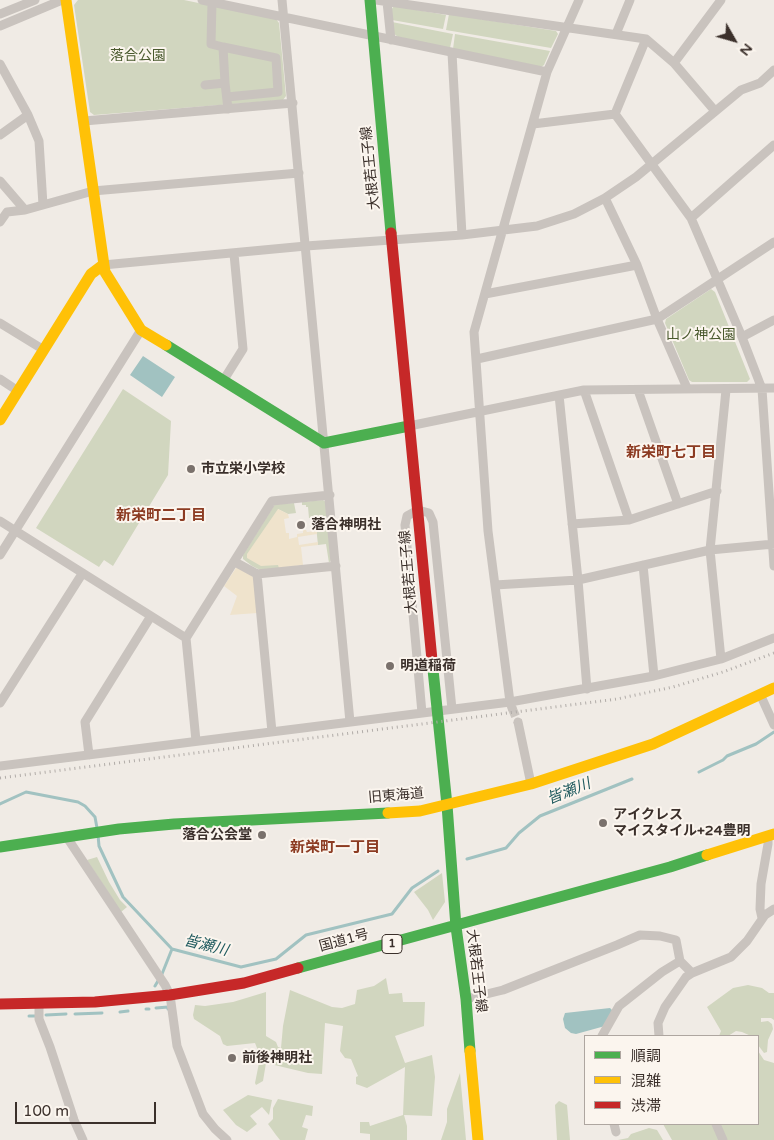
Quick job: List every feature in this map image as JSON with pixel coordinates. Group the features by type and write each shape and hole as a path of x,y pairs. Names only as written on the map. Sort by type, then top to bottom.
{"main road":[{"path":"66,0 103,265 105,272 141,330 324,443 409,426"},
{"name":"大根若王子線","path":"370,0 409,426 447,805 456,927 466,999 478,1140"},
{"path":"0,420 91,274 103,265"},
{"name":"旧東海道","path":"0,847 109,830 262,818 392,814 420,811 530,784 653,744 774,688"},
{"name":"国道1号","path":"0,1004 94,1002 168,990 244,984 670,867 772,832"}],"street":[{"path":"0,14 35,0"},
{"path":"0,26 62,0"},
{"path":"202,0 547,72"},
{"path":"282,0 350,722"},
{"path":"376,0 646,39 674,63 715,111"},
{"path":"445,0 446,10"},
{"path":"511,705 488,531 474,332 547,72 579,0"},
{"path":"616,34 630,0"},
{"path":"674,63 720,0"},
{"path":"212,2 211,44 276,58 278,92 227,98"},
{"path":"387,2 391,40"},
{"path":"615,114 646,39"},
{"path":"223,47 228,109"},
{"path":"452,53 462,235"},
{"path":"0,64 4,79 28,115 39,141 43,205"},
{"path":"277,72 289,70"},
{"path":"103,265 306,246 462,235 537,226 574,214 605,198 636,177 741,90 760,83 774,70"},
{"path":"205,85 225,83"},
{"path":"84,120 293,103"},
{"path":"533,124 615,114"},
{"path":"615,114 691,218 762,389 771,468 774,566"},
{"path":"0,135 28,115"},
{"path":"691,218 774,145"},
{"path":"0,222 8,212 25,210 93,191 299,173"},
{"path":"0,181 25,210"},
{"path":"605,198 637,265 657,319 688,388"},
{"path":"477,359 657,319 774,242"},
{"path":"223,382 243,349 234,254"},
{"path":"486,294 637,265"},
{"path":"742,337 774,320"},
{"path":"0,323 44,350"},
{"path":"0,555 141,330"},
{"path":"0,379 18,391"},
{"path":"409,426 584,390 774,388"},
{"path":"584,390 629,520"},
{"path":"638,390 678,504"},
{"path":"721,659 710,550 726,390"},
{"path":"559,395 587,689"},
{"path":"572,524 629,520 717,491"},
{"path":"196,741 186,638 272,501 330,494"},
{"path":"422,713 405,525 407,516 418,510 428,514 434,522 451,709"},
{"path":"0,521 186,638"},
{"path":"495,585 578,580 710,550 773,544"},
{"path":"235,562 257,574 336,566"},
{"path":"643,565 654,676"},
{"path":"0,703 82,574"},
{"path":"257,574 272,732"},
{"path":"89,754 85,722 150,616"},
{"path":"0,766 451,709 511,705 654,676 721,659 774,638"},
{"path":"760,694 774,725"},
{"path":"518,722 530,784"},
{"path":"762,918 761,884 772,832"},
{"path":"66,836 168,990 177,1046 203,1114 227,1140"},
{"path":"659,1035 658,1023 665,1007 686,977 731,957 747,941 762,918 774,909"},
{"path":"466,999 502,990 617,946 640,935 660,936 676,940 680,961 692,973"},
{"path":"603,1035 619,1006 662,972 680,961"},
{"path":"39,1003 39,1019 74,1120 83,1140"},
{"path":"716,1125 723,1140"}],"green space":[{"name":"落合公園","path":"78,0 184,0 276,19 279,23 286,96 283,100 94,115 90,112 74,5"},
{"path":"394,6 446,15 443,29 392,20 391,10"},
{"path":"449,14 556,31 558,34 551,48 446,30"},
{"path":"392,22 453,34 450,48 398,37 393,33"},
{"path":"455,34 550,51 544,65 541,67 453,49"},
{"name":"山ノ神公園","path":"711,289 715,292 750,379 747,382 692,382 689,380 665,323 666,319"},
{"path":"123,389 171,421 168,475 113,566 104,560 99,567 36,528"},
{"path":"323,500 326,502 331,560 329,563 326,544 318,545 315,517 309,518 308,507 302,505 302,502"},
{"path":"294,503 296,513 288,514 278,509 279,568 260,570 243,559 243,555 275,504"},
{"path":"97,857 109,882 120,900 127,907 121,912 87,860"},
{"path":"442,873 445,902 433,920 414,892"},
{"path":"386,978 389,994 402,993 403,1002 425,1002 424,1026 395,1036 405,1063 432,1055 435,1077 432,1116 404,1115 407,1126 407,1140 370,1140 370,1134 360,1133 360,1122 369,1122 370,1126 403,1115 405,1067 367,1088 356,1084 356,1077 358,1076 351,1059 345,1058 340,1051 343,1026 325,1023 322,1074 308,1073 266,1063 263,1081 256,1085 259,1063 255,1043 227,1046 223,1044 220,1036 194,1019 193,1015 195,1005 205,1006 233,1002 266,992 266,1036 276,1042 278,1047 281,1048 290,990 332,1007 342,1008 355,1004 357,990 374,986"},
{"path":"748,985 774,993 774,1020 771,1018 761,1018 761,1022 768,1021 772,1024 773,1029 768,1040 767,1052 764,1053 759,1046 759,1035 749,1035 736,1031 730,1035 719,1035 721,1031 707,1007 733,988"},
{"path":"759,1052 764,1060 774,1063 774,1140 725,1140 718,1125 759,1125"},
{"path":"460,1073 466,1140 441,1140 447,1122 447,1109"},
{"path":"248,1095 272,1100 269,1115 262,1107 250,1116 257,1124 247,1132 236,1125 223,1110"},
{"path":"278,1099 313,1106 312,1116 306,1115 302,1127 308,1129 305,1140 280,1140 268,1124 273,1119 273,1108"},
{"path":"559,1101 567,1105 570,1140 557,1140 555,1105"},
{"path":"664,1125 713,1125 720,1140 672,1140"},
{"path":"649,1128 657,1130 663,1140 618,1140 628,1138 631,1134"}],"sand":[{"path":"278,509 288,514 289,518 284,519 289,539 297,537 297,534 303,533 303,530 307,532 317,531 317,534 298,537 299,545 318,542 318,545 301,547 303,565 279,568 278,565 261,566 247,558 247,554"},
{"path":"239,567 252,575 254,579 257,613 230,615 237,596 224,586 236,568"}],"water":[{"path":"143,356 175,377 162,397 130,375"},
{"path":"610,1008 613,1011 605,1026 576,1034 571,1033 565,1028 563,1019 565,1013"}],"waterway":[{"name":"皆瀬川","path":"699,772 727,756 756,744 774,732"},
{"name":"皆瀬川","path":"467,859 506,848 519,833 540,816 632,779"},
{"name":"皆瀬川","path":"0,804 26,792 78,802 85,806 95,817 97,828"},
{"name":"皆瀬川","path":"98,835 99,846 123,897 172,949 241,967 276,959 306,935 392,914 412,888 438,871"},
{"path":"155,986 172,949"},
{"path":"156,1008 168,1007 168,1009"},
{"path":"120,1012 128,1011"},
{"path":"75,1014 102,1013"},
{"path":"46,1015 66,1014"},
{"path":"29,1016 35,1016"}],"tunnel":[{"path":"512,708 518,722"}],"railway":[{"path":"0,778 617,699 673,687 723,672 774,653"}],"traffic: fast":[{"path":"370,0 391,233"},
{"path":"166,345 324,443 409,426"},
{"path":"432,660 447,805 456,927 466,999 470,1051"},
{"path":"0,847 119,829 174,824 388,813"},
{"path":"298,968 670,867 707,855"}],"traffic: slow":[{"path":"66,0 105,272 141,330 166,345"},
{"path":"0,420 91,274 103,265"},
{"path":"388,813 420,811 531,784 653,744 774,688"},
{"path":"707,855 774,834"},
{"path":"470,1051 478,1140"}],"traffic: jam":[{"path":"391,233 432,660"},
{"path":"0,1004 95,1002 170,995 244,983 298,968"}],"place":[{"name":"市立栄小学校","path":"191,469"},
{"name":"落合神明社","path":"301,525"},
{"name":"明道稲荷","path":"390,666"},
{"name":"アイクレス マイスタイル+24豊明","path":"603,823"},
{"name":"落合公会堂","path":"262,835"},
{"name":"前後神明社","path":"232,1058"}],"district":[{"name":"新栄町七丁目","path":"671,453"},
{"name":"新栄町二丁目","path":"161,516"},
{"name":"新栄町一丁目","path":"335,848"}]}
